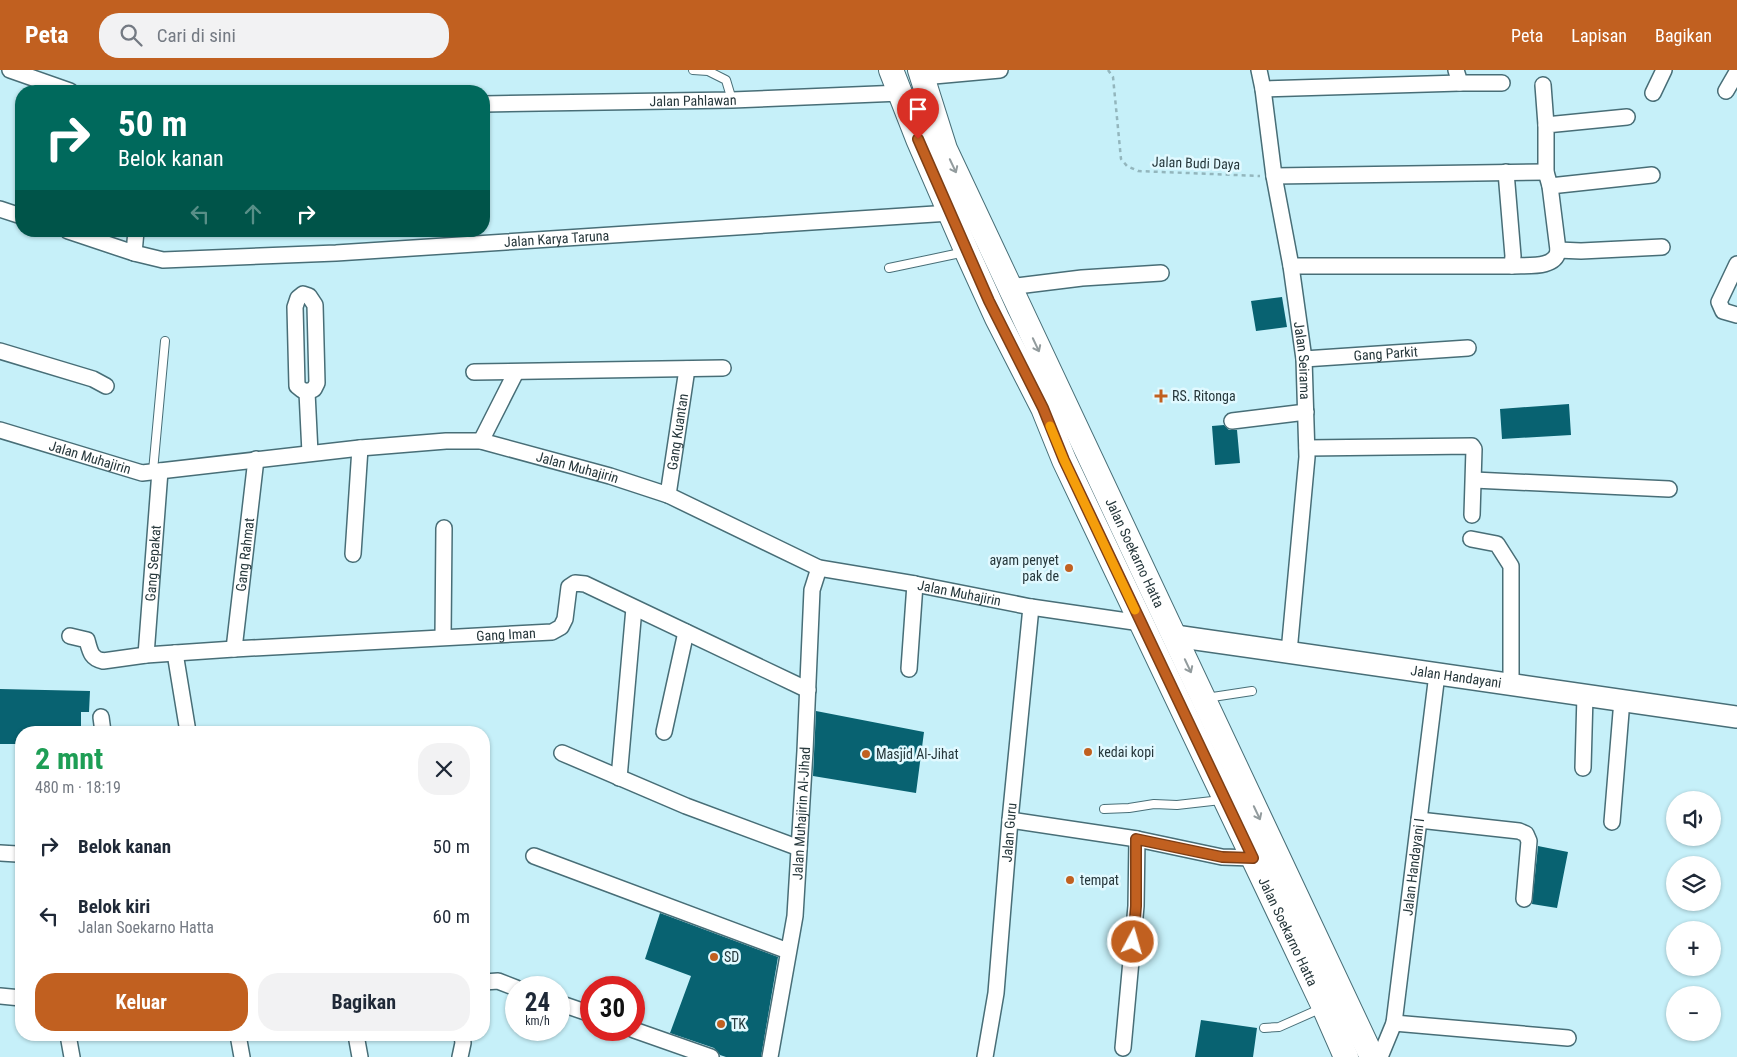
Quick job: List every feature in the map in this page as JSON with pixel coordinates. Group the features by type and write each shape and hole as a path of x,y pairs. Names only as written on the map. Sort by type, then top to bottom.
{"main road":[{"name":"Jalan Soekarno Hatta","path":"891,70 950,214 997,318 1043,408 1064,460 1226,799 1346,1057"},
{"name":"Jalan Soekarno Hatta","path":"922,74 945,149 1372,1057"},
{"path":"997,318 1014,297"}],"street":[{"path":"10,70 53,85"},
{"path":"922,74 1000,70"},
{"name":"Jalan Seirama","path":"1259,70 1304,359 1307,448 1289,652"},
{"path":"1653,92 1664,70"},
{"path":"1726,91 1737,72"},
{"path":"1263,89 1458,76 1502,83"},
{"path":"1291,266 1512,266 1544,264 1553,261 1557,256 1558,250 1548,179 1543,85"},
{"name":"Jalan Pahlawan","path":"490,104 732,100 901,93"},
{"path":"1546,125 1627,117"},
{"path":"1274,176 1506,172 1548,179 1652,175"},
{"path":"1506,172 1513,256 1512,266"},
{"path":"0,209 15,214"},
{"name":"Jalan Karya Taruna","path":"86,237 134,253 163,260 326,254 950,214"},
{"path":"134,253 135,237"},
{"path":"1558,250 1581,251 1662,247"},
{"path":"1737,264 1719,302 1723,311 1737,315"},
{"path":"1014,297 1082,278 1161,273"},
{"path":"303,294 309,296 315,305 317,383 314,389 308,392 297,386 295,307 298,298 303,294"},
{"name":"Gang Parkit","path":"1304,359 1468,348"},
{"path":"0,351 93,379 106,386"},
{"path":"474,372 723,368"},
{"name":"Gang Kuantan","path":"668,495 687,369"},
{"path":"480,441 516,372"},
{"path":"308,392 310,453"},
{"path":"1232,421 1306,412"},
{"name":"Jalan Muhajirin","path":"0,430 142,473 360,448 446,441 480,441 610,476 668,495 819,568 1031,607 1141,623"},
{"path":"1307,448 1469,446 1474,449 1472,514"},
{"path":"353,554 360,448"},
{"name":"Gang Rahmat","path":"234,649 256,459"},
{"name":"Gang Sepakat","path":"146,655 157,471"},
{"path":"1474,480 1669,489"},
{"path":"443,637 444,528"},
{"path":"1471,539 1497,544 1511,566 1511,684"},
{"name":"Jalan Muhajirin Al-Jihad","path":"770,1057 795,916 812,590 819,568"},
{"name":"Gang Iman","path":"70,636 87,640 92,656 97,660 104,661 146,655 234,649 552,632 561,628 565,619 569,587 575,583 585,584 808,690"},
{"path":"909,669 914,584"},
{"name":"Jalan Guru","path":"985,1057 996,993 1010,820 1031,607"},
{"path":"619,778 634,608"},
{"path":"664,732 686,632"},
{"name":"Jalan Handayani","path":"1175,636 1737,717"},
{"path":"175,653 187,726"},
{"name":"Jalan Handayani I","path":"1380,1057 1394,1023 1437,674"},
{"path":"1583,768 1585,695"},
{"path":"1612,822 1622,700"},
{"path":"101,717 102,726"},
{"path":"562,753 686,806 799,848"},
{"path":"1010,820 1136,839 1222,857 1253,858"},
{"path":"1418,820 1519,831 1526,834 1529,841 1524,899"},
{"path":"1123,1048 1136,906 1136,839"},
{"path":"0,854 15,854"},
{"path":"534,856 788,951"},
{"path":"490,982 498,981 505,984"},
{"path":"0,996 15,997"},
{"path":"1394,1023 1568,1038"},
{"path":"645,1034 711,1057"},
{"path":"69,1041 72,1057"},
{"path":"239,1041 242,1057"},
{"path":"357,1041 360,1057"},
{"path":"460,1057 462,1041"}],"lane":[{"path":"693,70 708,71 726,80 732,100"},
{"path":"889,268 967,252"},
{"path":"157,471 165,342"},
{"path":"1204,699 1252,691"},
{"path":"1104,809 1226,799"},
{"path":"1264,1028 1279,1027 1324,1007"}],"path":[{"name":"Jalan Budi Daya","path":"1108,70 1113,77 1121,158 1127,166 1138,171 1274,176"}],"building":[{"path":"1282,297 1287,327 1256,331 1251,301"},
{"path":"1569,404 1571,435 1502,439 1500,409"},
{"path":"1224,425 1229,430 1237,430 1240,463 1215,465 1212,426"},
{"path":"0,689 90,691 89,712 81,712 81,726 15,726 15,744 0,744"},
{"name":"Masjid Al-Jihat","path":"816,711 924,732 916,793 813,776"},
{"path":"1538,846 1568,852 1557,908 1532,904"},
{"path":"660,913 778,957 761,1057 726,1057 720,1055 714,1048 670,1033 691,976 645,959"},
{"path":"1201,1020 1257,1028 1253,1057 1195,1057"}],"slow traffic":[{"path":"1050,426 1064,460 1135,610"}],"place":[{"name":"RS. Ritonga","path":"1161,396"},
{"name":"ayam penyet pak de","path":"1069,568"},
{"name":"kedai kopi","path":"1088,752"},
{"name":"Masjid Al-Jihat","path":"866,754"},
{"name":"tempat","path":"1070,880"},
{"name":"SD","path":"714,957"},
{"name":"TK","path":"721,1024"}],"route":[{"path":"918,139 997,318 1043,408 1064,460 1253,858 1222,857 1136,839 1136,906 1133,942"}]}
